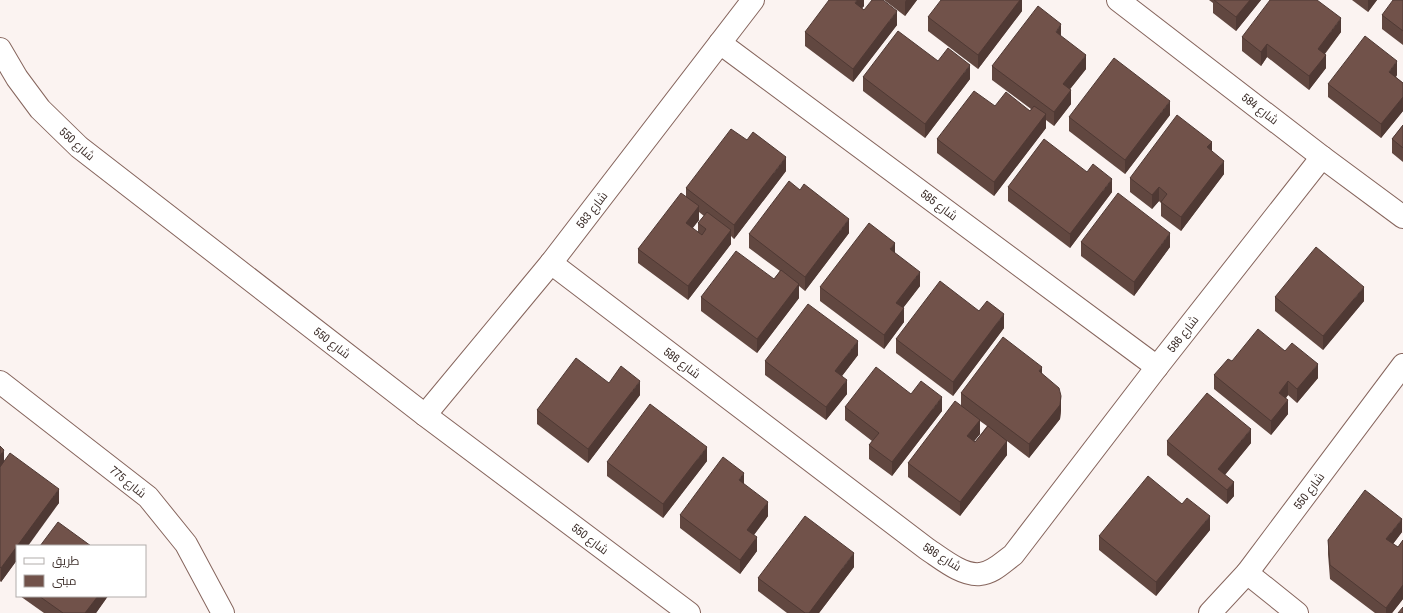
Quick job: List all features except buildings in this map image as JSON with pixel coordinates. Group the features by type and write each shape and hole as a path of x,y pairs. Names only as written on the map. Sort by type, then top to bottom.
{"street":[{"name":"شارع 583","path":"425,415 551,263 753,0"},
{"name":"شارع 584","path":"1118,0 1322,157 1403,217"},
{"name":"شارع 585","path":"720,43 1157,368"},
{"name":"شارع 550","path":"0,49 17,78 40,109 79,148 425,415 689,613"},
{"name":"شارع 586","path":"551,263 927,549 962,571 980,574 994,569 1013,555 1322,157"},
{"name":"شارع 550","path":"1210,613 1247,573 1403,365"},
{"name":"شارع 775","path":"0,382 148,497 186,544 223,613"},
{"path":"1247,573 1297,613"}]}
